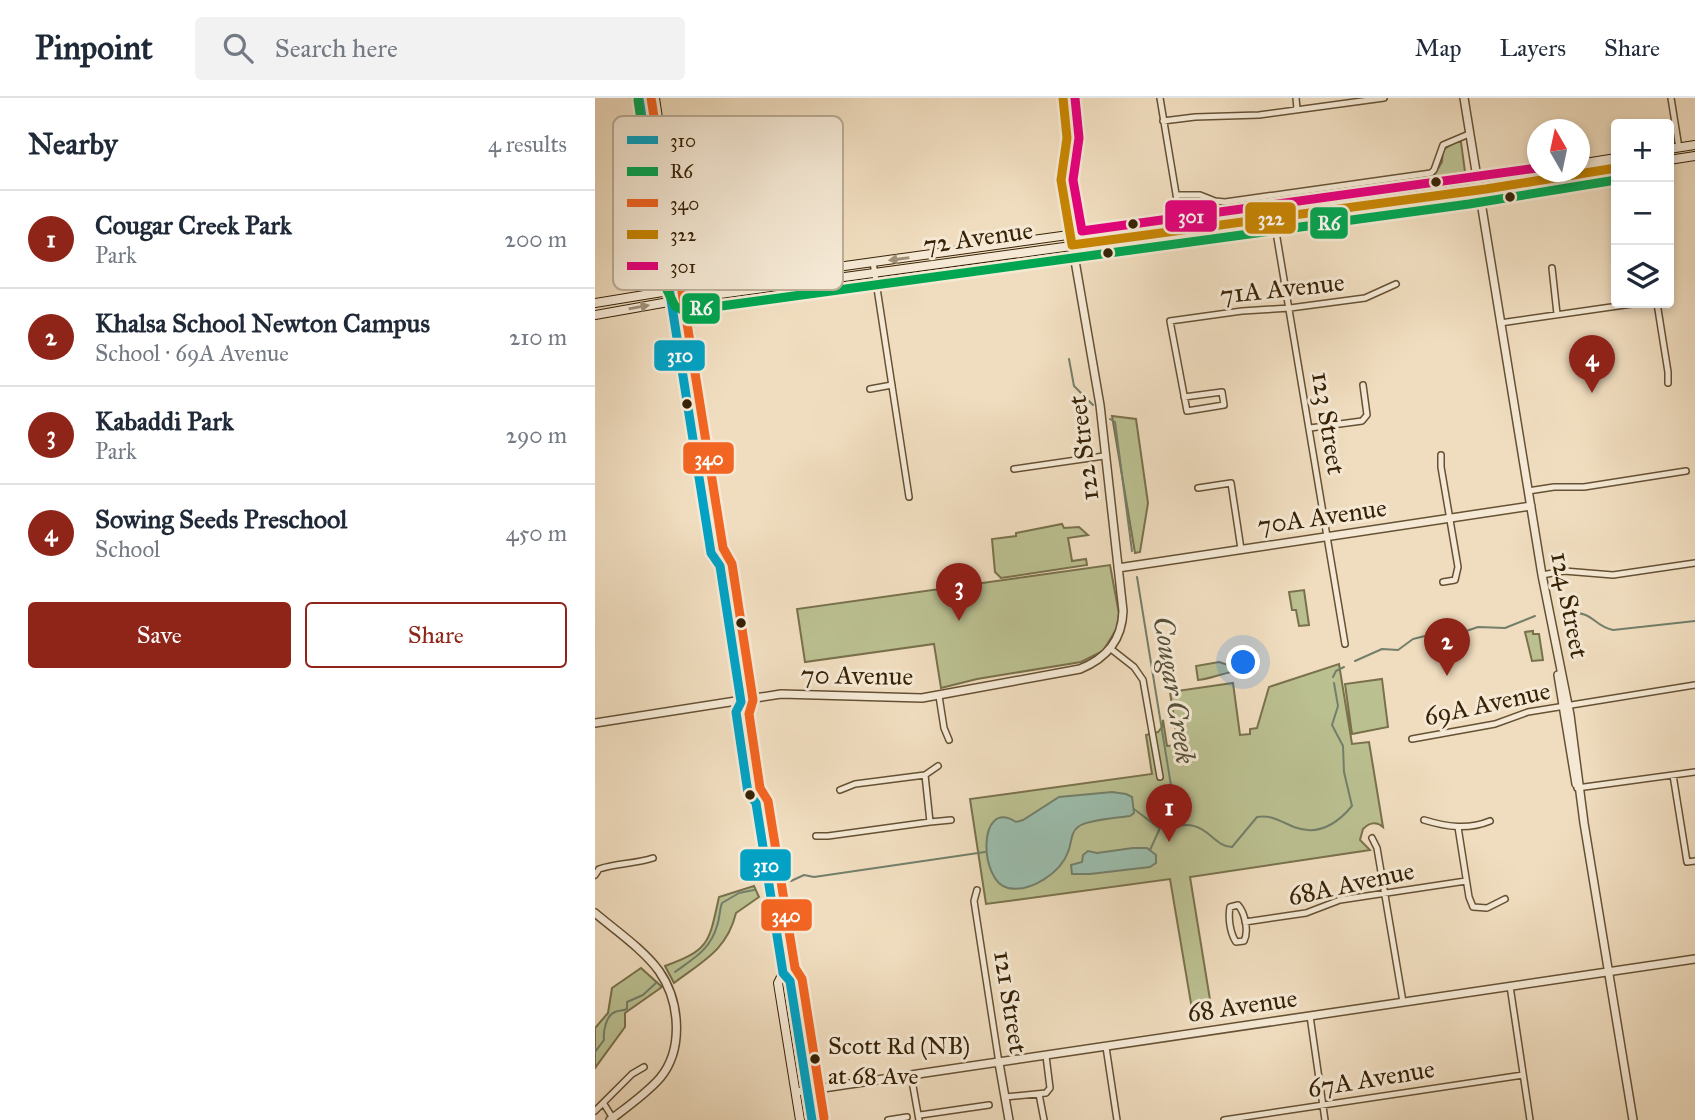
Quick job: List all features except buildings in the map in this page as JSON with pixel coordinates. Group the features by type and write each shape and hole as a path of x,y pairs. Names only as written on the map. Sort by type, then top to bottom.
{"main road":[{"path":"639,98 642,116"},
{"path":"655,98 658,116"},
{"path":"1674,148 1695,145"},
{"path":"1674,159 1695,156"},
{"path":"1590,162 1611,159"},
{"name":"72 Avenue","path":"843,277 1611,170"},
{"name":"72 Avenue","path":"843,266 1527,172"},
{"path":"669,290 711,553 720,566"},
{"name":"72 Avenue","path":"595,303 669,290"},
{"path":"683,290 723,552 720,566 740,701 747,710 760,791 756,803 783,973 790,981 812,1120"},
{"name":"72 Avenue","path":"595,315 750,290"},
{"path":"783,973 778,984 800,1120"}],"street":[{"name":"122 Street","path":"1063,98 1067,138 1061,180 1100,405 1123,623 1111,649"},
{"path":"1160,98 1182,230"},
{"path":"1296,98 1297,110"},
{"path":"1163,121 1259,115 1384,98"},
{"name":"124 Street","path":"1464,98 1633,1120"},
{"path":"1671,98 1679,148"},
{"path":"1176,195 1200,195 1225,202 1431,173 1443,145 1469,134"},
{"name":"123 Street","path":"1272,208 1345,644"},
{"path":"873,262 909,497"},
{"path":"1552,268 1557,314"},
{"name":"71A Avenue","path":"1184,397 1170,321 1242,311 1290,309 1365,298 1396,284"},
{"path":"1500,323 1611,307"},
{"path":"1658,308 1668,383"},
{"path":"870,388 892,385"},
{"path":"1310,428 1362,421 1367,415 1363,385"},
{"path":"1222,392 1224,405 1187,411 1184,397 1222,392"},
{"path":"1441,455 1458,567 1455,580 1443,582"},
{"path":"1014,469 1104,456"},
{"path":"1528,491 1554,487 1584,487 1686,471"},
{"path":"1198,488 1231,483 1241,549"},
{"name":"70A Avenue","path":"1118,568 1531,506"},
{"path":"1542,575 1564,571 1613,575 1695,563"},
{"path":"1111,649 1134,667 1143,680 1160,778"},
{"name":"70 Avenue","path":"595,723 781,694 901,699 939,696 1080,669 1093,664 1111,649"},
{"name":"69A Avenue","path":"1412,739 1495,724 1522,713 1695,685"},
{"path":"939,696 944,728 949,740"},
{"path":"840,790 855,784 925,775 938,766"},
{"path":"1579,788 1695,772"},
{"path":"925,775 930,822"},
{"path":"1673,775 1687,862 1695,861"},
{"path":"816,836 951,820"},
{"path":"1425,820 1458,827 1490,821"},
{"path":"1458,827 1473,907 1487,908 1506,899"},
{"path":"1372,838 1377,848 1403,1002"},
{"path":"596,869 615,864 639,863 653,858"},
{"name":"68A Avenue","path":"1245,922 1306,913 1340,900 1466,881"},
{"name":"121 Street","path":"977,890 974,901 1009,1120"},
{"path":"1238,905 1243,911 1245,922 1247,936 1244,941 1237,942 1233,936 1230,907 1238,905"},
{"path":"595,912 658,970 668,987 676,1019 673,1057 661,1077 613,1119 604,1104"},
{"name":"68 Avenue","path":"796,1091 1695,959"},
{"path":"1510,986 1530,1120"},
{"path":"1310,1016 1325,1120"},
{"path":"1106,1046 1117,1120"},
{"path":"1005,1097 1047,1093 1050,1087 1046,1056"},
{"path":"595,1111 632,1074 644,1067"},
{"name":"67A Avenue","path":"1224,1120 1523,1074"},
{"path":"911,1075 920,1118 989,1105"},
{"path":"1039,1094 1044,1120"},
{"path":"888,1120 907,1117"}],"shaded area":[{"path":"1455,142 1461,142 1465,172 1433,177 1442,162 1443,150"},
{"path":"1112,416 1136,419 1148,503 1140,552 1135,553"},
{"path":"1062,524 1064,528 1079,527 1088,535 1068,538 1072,561 1086,559 1087,565 1001,578 995,572 992,539"},
{"path":"1110,565 1119,614 1117,628 1103,651 1081,662 977,679 941,688 934,644 805,662 797,609"},
{"path":"1304,590 1309,625 1299,626 1296,610 1292,610 1289,592"},
{"path":"1533,631 1533,634 1539,634 1543,660 1532,661 1525,632"},
{"path":"1219,662 1231,666 1232,672 1198,680 1196,666"},
{"path":"1339,664 1352,744 1369,742 1383,827 1373,824 1363,829 1360,840 1370,850 1190,877 1213,1018 1194,1021 1170,879 986,904 970,799 1152,774 1146,735 1158,732 1163,720 1167,746 1178,745 1170,692 1233,683 1240,735 1250,734 1250,729 1257,728 1269,687"},
{"path":"1382,679 1388,727 1352,734 1345,684"},
{"path":"1112,792 1132,797 1134,813 1078,827 1059,867 1035,884 1017,889 1008,888 998,882 988,858 987,843 994,821 1003,817 1016,822 1023,820 1059,797"},
{"path":"1147,848 1156,855 1156,863 1150,867 1072,874 1071,865 1082,862 1083,855 1088,851 1097,853"},
{"path":"754,886 759,897 736,913 720,946 674,983 665,966 691,955 705,942 713,925 719,897"},
{"path":"641,968 662,987 625,1013 625,1027 595,1068 595,1028 608,1013 612,988"}],"waterway":[{"name":"Cougar Creek","path":"1069,359 1074,386 1093,405"},
{"name":"Cougar Creek","path":"1110,419 1115,422 1132,551"},
{"name":"Cougar Creek","path":"1137,577 1175,810"},
{"name":"Cougar Creek","path":"1562,613 1581,614 1613,630 1695,621"},
{"name":"Cougar Creek","path":"1355,661 1382,649 1398,650 1413,639 1425,636 1443,639 1478,627 1505,628 1535,616"},
{"name":"Cougar Creek","path":"1333,677 1336,671 1344,667"},
{"name":"Cougar Creek","path":"1150,850 1160,828 1194,826 1222,844 1232,847 1257,817 1272,818 1294,827 1311,830 1326,827 1346,812 1352,806 1344,772 1343,746 1332,725 1338,706 1334,683"},
{"name":"Cougar Creek","path":"1134,809 1159,828"},
{"name":"Cougar Creek","path":"1176,817 1177,826"},
{"name":"Cougar Creek","path":"791,881 804,875 814,877 985,852"},
{"name":"Cougar Creek","path":"675,972 701,953 710,941 718,923 722,903 739,893 754,890"},
{"name":"Cougar Creek","path":"595,1052 604,1040 609,1017 615,1012 627,1009 627,1002 643,995 657,982"}],"transit line":[{"name":"310","path":"639,98 642,116"},
{"name":"340","path":"651,98 654,116"},
{"name":"322","path":"1063,98 1067,138 1061,180 1072,245 1486,189 1611,169"},
{"name":"301","path":"1075,98 1079,138 1073,180 1082,231 1527,169"},
{"name":"R6","path":"638,100 640,116"},
{"name":"R6","path":"843,289 1469,204 1611,181"},
{"name":"R6","path":"667,290 675,306 684,311 838,290"},
{"name":"310","path":"669,290 711,553 720,566 741,702 736,712 748,793 756,803 783,973 790,981 812,1120"},
{"name":"340","path":"682,290 723,548 732,564 753,700 749,714 760,788 768,801 795,968 802,979 824,1118"}],"place":[{"name":"Sowing Seeds Preschool","path":"1592,393"},
{"name":"Kabaddi Park","path":"959,621"},
{"name":"Khalsa School Newton Campus","path":"1447,676"},
{"name":"Cougar Creek Park","path":"1169,842"},
{"name":"Scott Rd (NB) at 68 Ave","path":"815,1059"}]}
